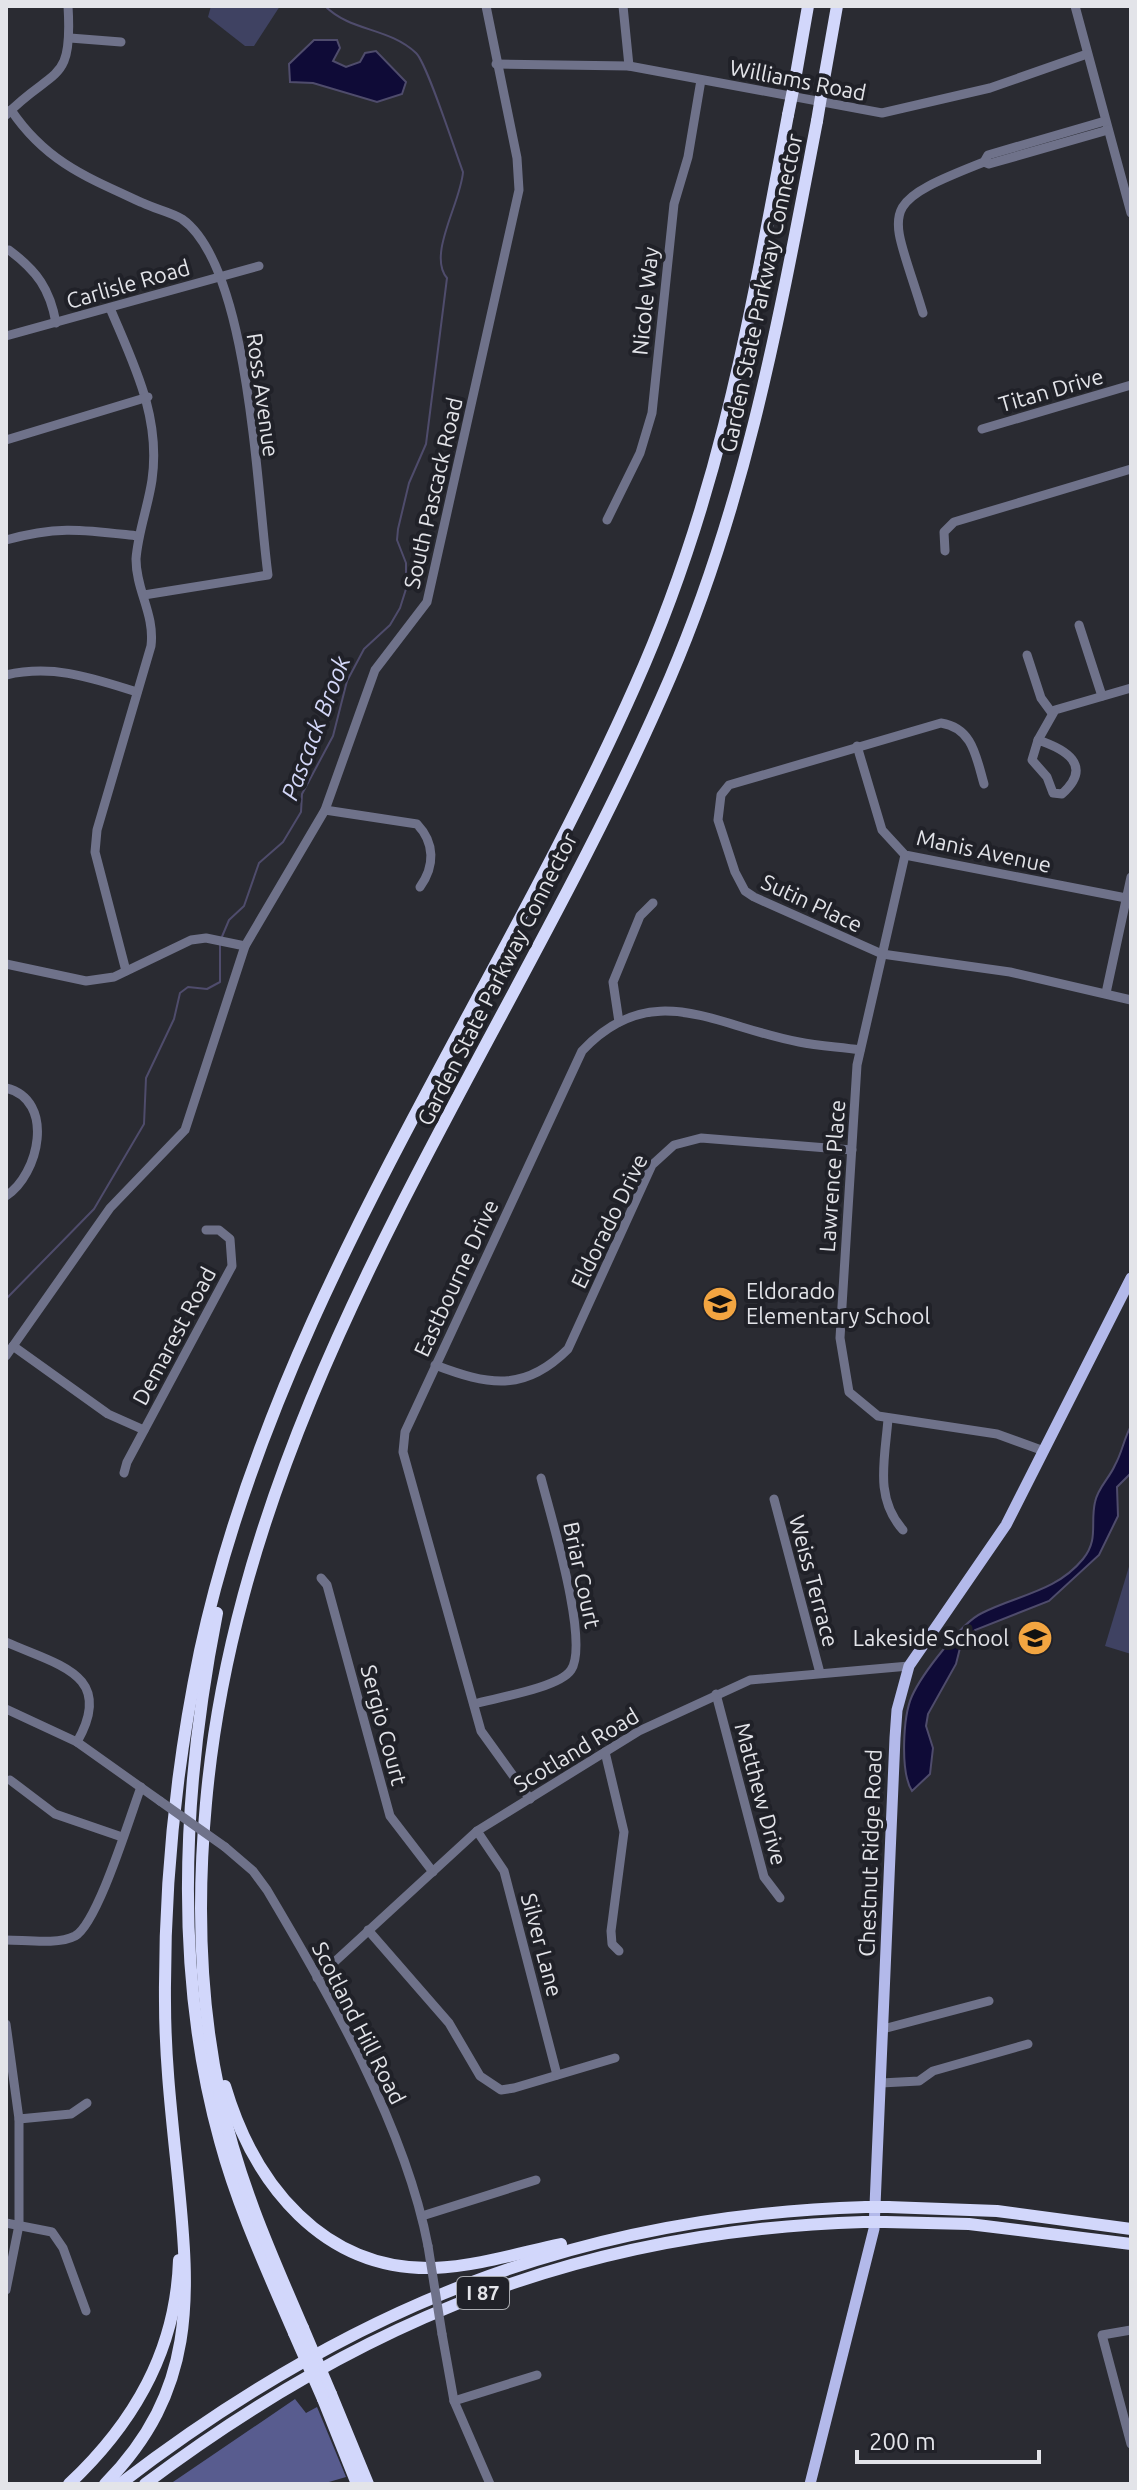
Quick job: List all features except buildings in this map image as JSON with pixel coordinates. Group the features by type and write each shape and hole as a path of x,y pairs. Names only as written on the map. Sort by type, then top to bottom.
{"highway":[{"name":"Garden State Parkway Connector","path":"245,1489 278,1398 324,1296 602,756 669,605 702,511 735,394 808,6"},
{"name":"Garden State Parkway Connector","path":"202,1965 202,1855 215,1723 243,1593 275,1488 306,1405 352,1304 631,762 685,641 724,537 755,431 837,6"},
{"path":"105,2484 150,2426 178,2357 187,2291 165,2013 166,1913 173,1824 200,1652 245,1489"},
{"path":"245,1489 213,1633 195,1765 189,1877 192,1977 205,2077 226,2164 368,2484"},
{"path":"202,1965 211,2053 230,2140 299,2330"},
{"path":"202,1965 222,2074 248,2147 282,2201 328,2240 381,2262 440,2268 645,2231"},
{"path":"69,2484 120,2430 155,2372 176,2301 180,2201"},
{"name":"I 87","path":"120,2484 246,2393 368,2324 511,2267 645,2231 726,2217 866,2207 997,2211 1131,2229"},
{"name":"I 87","path":"145,2484 235,2419 316,2369 388,2333 490,2291 568,2266 675,2241 784,2226 864,2222 969,2224 1131,2244"},
{"path":"327,2397 357,2484"}],"main road":[{"name":"Chestnut Ridge Road","path":"810,2484 872,2245 897,1710 909,1666 1006,1525 1131,1278"}],"street":[{"path":"8,112 66,63 70,38 68,6"},
{"name":"South Pascack Road","path":"6,1356 110,1208 185,1130 245,946 325,810 375,670 427,602 519,190 517,158 486,6"},
{"path":"623,6 629,66"},
{"path":"1075,6 1131,213"},
{"path":"70,38 121,42"},
{"name":"Williams Road","path":"496,64 629,66 882,113 990,88 1087,54"},
{"name":"Nicole Way","path":"607,520 640,453 652,413 674,204 688,157 701,80"},
{"name":"Ross Avenue","path":"8,112 30,138 62,163 182,219 198,236 219,277 239,337 268,575 144,595"},
{"path":"923,313 896,223 902,204 920,188 984,162 989,164 1106,126"},
{"path":"9,250 37,274 49,290 56,323"},
{"name":"Carlisle Road","path":"6,336 259,266"},
{"path":"110,308 148,397 154,438 152,481 138,536 136,573 154,625 97,830 95,852 126,971"},
{"name":"Titan Drive","path":"982,429 1131,385"},
{"path":"6,440 148,397"},
{"path":"945,551 944,532 954,522 1131,469"},
{"path":"6,540 45,529 66,528 138,536"},
{"path":"1079,625 1102,696"},
{"path":"1027,655 1041,698 1052,713"},
{"path":"6,675 44,670 73,671 137,692"},
{"path":"1038,740 1065,749 1073,758 1075,771 1065,793 1053,793 1047,777 1033,762 1032,752 1038,740 1052,713 1131,688"},
{"name":"Sutin Place","path":"984,784 967,736 949,725 933,724 729,785 721,795 718,820 735,872 745,891 844,940 882,954 1010,972 1131,1000"},
{"name":"Manis Avenue","path":"857,746 882,830 905,855 1126,898"},
{"path":"325,810 417,824 427,834 432,862 420,887"},
{"name":"Lawrence Place","path":"905,855 860,1050 840,1338 842,1367 849,1392 868,1410 888,1419 997,1434 1044,1451"},
{"path":"1106,993 1131,877"},
{"path":"619,1022 613,982 640,916 653,903"},
{"path":"6,964 86,981 126,971 191,940 245,946"},
{"name":"Eastbourne Drive","path":"530,1799 481,1731 403,1452 405,1432 582,1051 619,1022 639,1012 680,1010 799,1042 860,1050"},
{"path":"6,1088 23,1097 37,1121 32,1164 14,1192 6,1196"},
{"name":"Eldorado Drive","path":"435,1365 475,1380 497,1383 533,1375 559,1358 568,1349 652,1165 674,1145 701,1138 852,1150"},
{"name":"Demarest Road","path":"124,1473 232,1266 230,1239 219,1230 206,1230"},
{"path":"13,1346 108,1414 144,1430"},
{"path":"888,1419 882,1492 891,1517 903,1530"},
{"name":"Briar Court","path":"474,1704 558,1681 571,1671 575,1660 578,1629 541,1478"},
{"name":"Weiss Terrace","path":"774,1499 820,1673"},
{"name":"Sergio Court","path":"321,1578 327,1585 390,1816 433,1872"},
{"path":"6,1642 71,1670 85,1684 92,1699 92,1712 77,1742"},
{"name":"Scotland Road","path":"317,1978 477,1831 639,1731 750,1680 909,1666"},
{"name":"Matthew Drive","path":"716,1694 764,1877 780,1898"},
{"name":"Scotland Hill Road","path":"6,1709 77,1742 225,1847 253,1871 267,1890 317,1978 393,2128 422,2216 454,2401 490,2484"},
{"path":"605,1752 623,1820 611,1931 612,1944 619,1951"},
{"path":"10,1780 55,1814 122,1837"},
{"path":"6,1940 63,1939 82,1930 94,1910 141,1787"},
{"name":"Silver Lane","path":"477,1831 504,1871 557,2075"},
{"path":"368,1930 449,2023 480,2076 490,2086 501,2090 514,2088 615,2058"},
{"path":"883,2029 989,2001"},
{"path":"6,2024 19,2119 19,2225 6,2290"},
{"path":"881,2083 919,2081 933,2071 1028,2044"},
{"path":"19,2119 71,2114 87,2103"},
{"path":"422,2216 536,2180"},
{"path":"6,2223 52,2232 59,2240 86,2311"},
{"path":"1131,2330 1102,2335 1131,2444"},
{"path":"454,2401 537,2375"}],"shaded area":[{"path":"211,6 280,6 254,46 245,46 208,17"},
{"path":"314,40 337,40 340,48 333,61 346,67 360,62 365,53 376,51 406,82 402,94 377,102 313,83 290,82 289,64"},
{"path":"1131,1426 1131,1473 1117,1487 1118,1516 1099,1555 1049,1601 975,1630 961,1644 956,1664 928,1714 926,1726 933,1748 930,1774 912,1791 906,1771 904,1744 909,1705 917,1687 943,1650 973,1619 1061,1579 1083,1559 1093,1538 1096,1497 1113,1470"},
{"path":"1131,1560 1131,1654 1105,1646"},
{"path":"295,2399 306,2413 317,2407 346,2477 322,2484 170,2484"}],"waterway":[{"name":"Pascack Brook","path":"221,939 229,920 244,906 259,863 283,842 301,812 302,794 333,736 347,681 364,649 390,625 406,589 406,563 397,540 398,529 409,483 426,444 447,278 441,256 463,172 434,90 416,53 394,38 346,21 325,6"},
{"name":"Pascack Brook","path":"6,1299 94,1209 144,1124 146,1078 174,1019 180,993 188,987 207,989 220,982 220,945"}],"place":[{"name":"Eldorado Elementary School","path":"720,1304"},
{"name":"Lakeside School","path":"1035,1638"}]}
